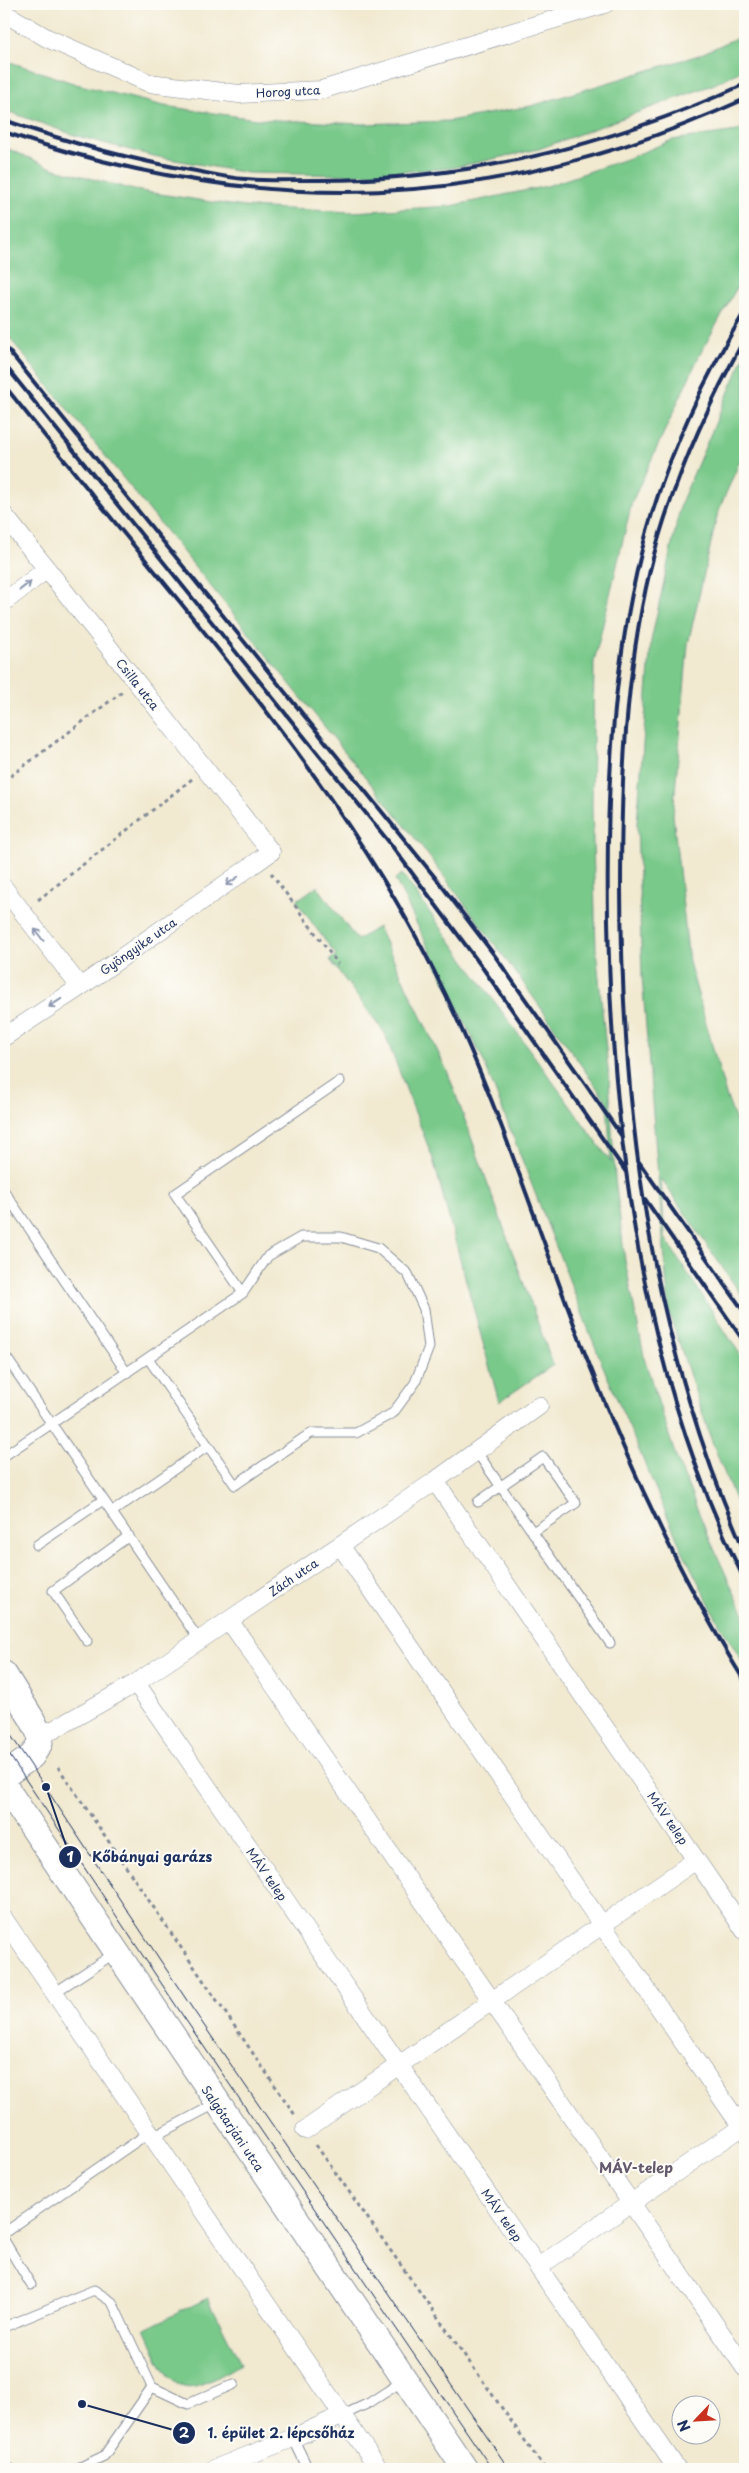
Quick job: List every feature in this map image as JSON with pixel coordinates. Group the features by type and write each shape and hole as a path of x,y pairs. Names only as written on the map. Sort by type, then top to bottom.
{"street":[{"name":"Horog utca","path":"4,13 47,38 149,83 239,94 321,90 606,4"},
{"name":"Csilla utca","path":"4,515 271,852"},
{"path":"4,602 47,569"},
{"name":"Gyöngyike utca","path":"4,1037 80,987 271,852"},
{"path":"4,888 80,987"},
{"name":"Zách utca","path":"39,1734 53,1730 136,1683 435,1481 539,1406"},
{"name":"MÁV telep","path":"435,1481 745,1931"},
{"path":"340,1545 744,2129 538,2267"},
{"path":"230,1620 745,2368"},
{"path":"4,1674 39,1734 40,1743 32,1756 4,1776"},
{"name":"MÁV telep","path":"136,1683 677,2469"},
{"name":"Salgótarjáni utca","path":"4,1785 465,2469"},
{"path":"305,2130 696,1860"},
{"path":"4,1919 379,2469"},
{"path":"214,2469 293,2438 343,2415"}],"lane":[{"path":"243,1293 175,1194 340,1081"},
{"path":"4,1191 127,1373"},
{"path":"4,1456 243,1293 268,1256 301,1237 341,1237 378,1248 408,1274 424,1309 429,1347 415,1383 393,1413 356,1433 311,1433 235,1485 148,1358"},
{"path":"4,1354 200,1640"},
{"path":"112,1512 208,1446"},
{"path":"476,1451 610,1643"},
{"path":"478,1502 543,1457 576,1503 533,1532"},
{"path":"37,1545 103,1500"},
{"path":"87,1641 53,1591 129,1536"},
{"path":"54,1993 116,1952"},
{"path":"4,2234 151,2134 217,2103"},
{"path":"4,2240 31,2285"},
{"path":"4,2328 94,2290 112,2302 152,2387 188,2404 234,2384"},
{"path":"343,2415 369,2403 404,2381"},
{"path":"76,2469 104,2456 152,2387"},
{"path":"293,2438 308,2469"},
{"path":"4,2468 11,2469"}],"path":[{"path":"4,781 128,687"},
{"path":"37,901 197,776"},
{"path":"271,873 338,964"}],"green space":[{"path":"745,34 745,69 712,85 539,149 452,168 354,175 247,173 153,156 77,136 4,110 4,60 76,84 164,106 256,119 362,124 449,121 531,106 699,55"},
{"path":"745,126 745,273 699,356 632,502 594,662 592,806 596,949 609,1079 615,1178 625,1261 645,1361 676,1457 710,1540 745,1616 745,1666 720,1625 681,1548 602,1364 483,1060 395,879 402,874 611,1162 607,1102 519,977 422,847 4,331 4,147 52,168 134,190 244,207 353,212 451,206 547,186 629,158 672,140 737,131"},
{"path":"745,354 745,449 718,512 688,644 673,815 689,962 726,1095 745,1145 745,1300 661,1179 665,1238 745,1362 745,1525 711,1439 669,1313 642,977 637,823 651,641 681,503"},
{"path":"317,886 357,940 378,927 448,1073 553,1365 499,1402 433,1159 384,1032 330,960 336,955 296,901"},
{"path":"208,2298 241,2364 207,2382 195,2386 185,2386 177,2383 163,2367 145,2329"}],"tram line":[{"path":"4,1725 192,2008 509,2469"},
{"path":"4,1747 183,2016 492,2469"}],"railway":[{"path":"4,120 51,136 123,156 227,177 270,180 368,179 479,167 587,143 692,107 745,84"},
{"path":"4,132 100,161 194,180 286,190 378,191 469,183 560,165 652,137 745,99"},
{"path":"745,311 716,362 689,416 667,471 648,527 626,624 619,673 610,771 608,821 608,920 617,1090 626,1175 640,1259 658,1342 682,1423 710,1503 745,1581"},
{"path":"745,338 702,422 678,480 650,570 635,649 626,729 621,889 623,975 628,1060 636,1144 648,1227 665,1310 686,1391 713,1472 745,1552"},
{"path":"4,345 438,881 495,956 621,1135"},
{"path":"4,364 389,842 482,967 626,1172"},
{"path":"4,385 284,734 348,825 407,920 456,1016 496,1112 586,1356 620,1440 658,1523 699,1604 745,1682"},
{"path":"639,1162 745,1313"},
{"path":"645,1199 745,1343"}],"place":[{"name":"Kőbányai garázs","path":"46,1787"},
{"name":"1. épület 2. lépcsőház","path":"82,2404"}],"district":[{"name":"MÁV-telep","path":"636,2167"}]}
